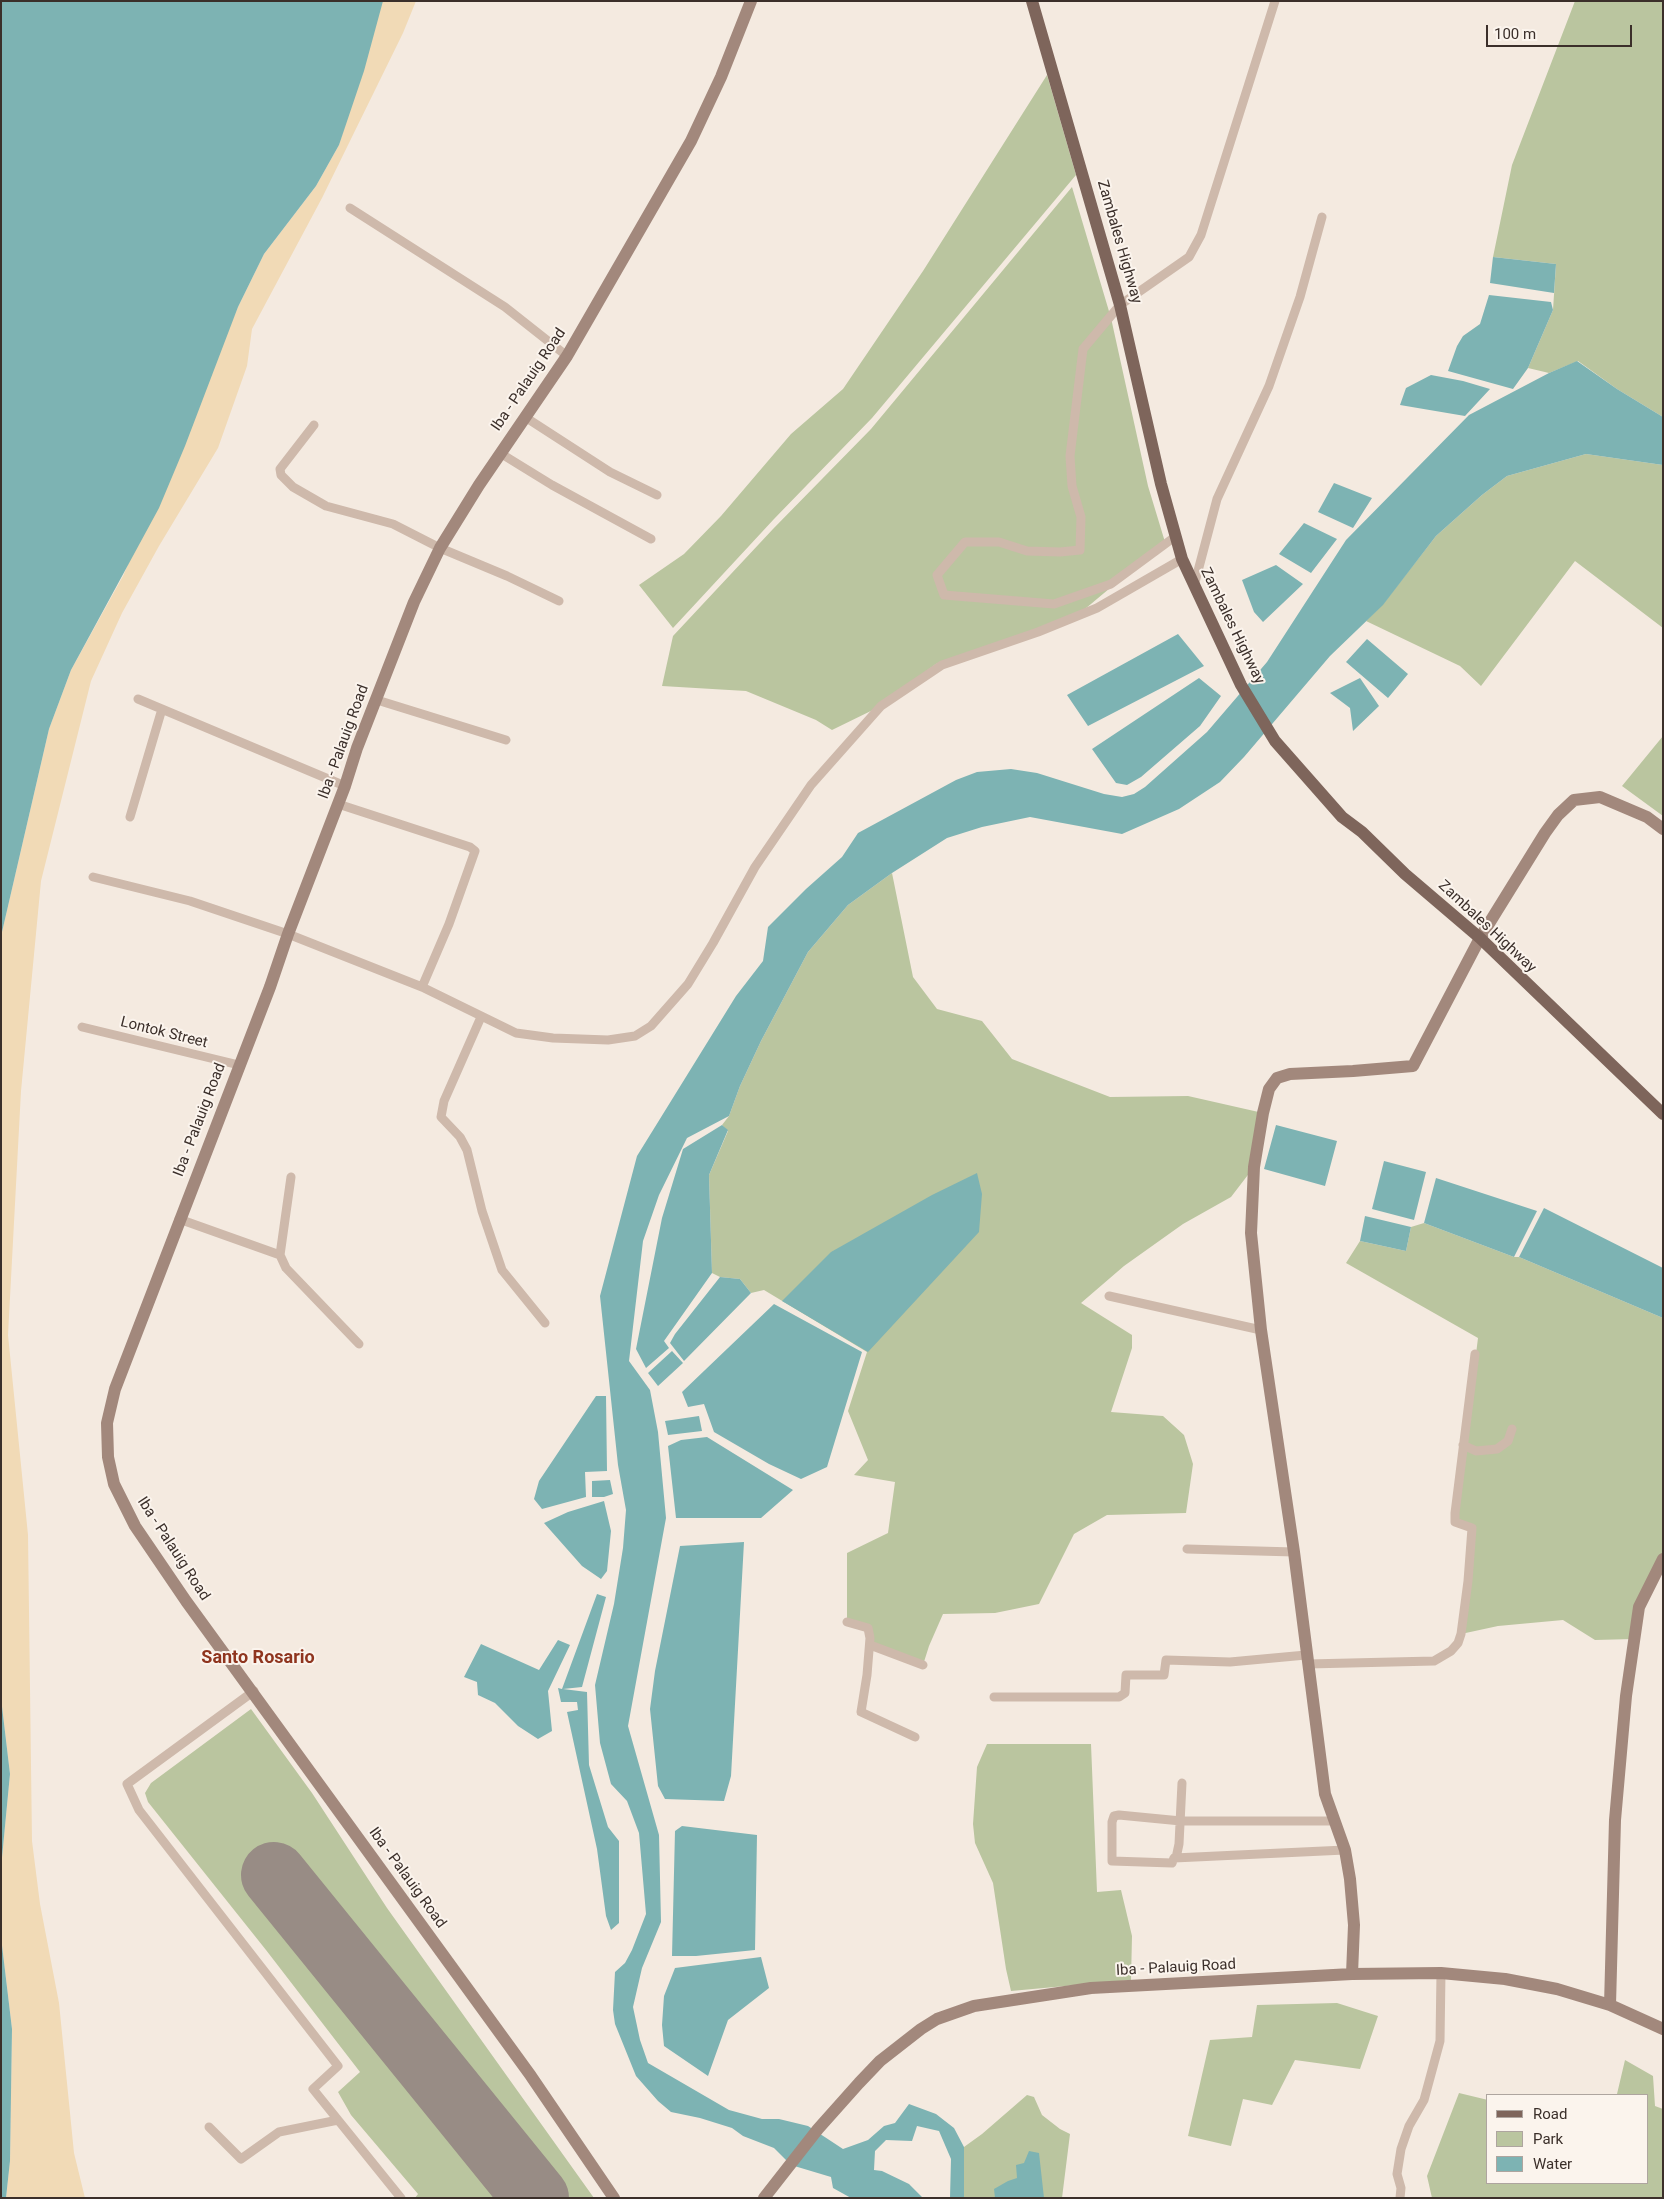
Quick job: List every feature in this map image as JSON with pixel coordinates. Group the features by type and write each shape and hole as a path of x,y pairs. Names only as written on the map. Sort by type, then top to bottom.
{"main road":[{"name":"Iba - Palauig Road","path":"614,2198 531,2076 254,1692 186,1601 135,1526 114,1484 108,1457 107,1423 115,1389 270,987 288,934 345,786 357,748 414,602 440,548 500,453 567,356 691,140 721,77 751,1"},
{"name":"Zambales Highway","path":"1032,1 1120,305 1160,484 1182,559 1241,685 1271,736 1342,817 1362,832 1405,874 1480,938 1663,1114"},
{"path":"1352,1974 1354,1924 1345,1850 1325,1794 1294,1552 1262,1330 1251,1233 1254,1167 1269,1089 1278,1078 1290,1074 1413,1066 1480,938 1545,832 1558,815 1574,800 1600,797 1647,817 1663,829"},
{"path":"1610,2005 1615,1820 1626,1696 1639,1607 1663,1559"},
{"name":"Iba - Palauig Road","path":"764,2198 788,2166 858,2083 902,2042 937,2019 974,2006 1091,1988 1352,1974 1441,1973 1522,1982 1557,1989 1610,2005 1663,2029"}],"street":[{"path":"1176,536 1111,584 1054,604 944,595 937,575 965,542 999,542 1027,551 1060,552 1080,550 1081,517 1072,486 1070,456 1083,350 1120,305 1189,257 1202,235 1275,1"},
{"path":"350,208 505,307 567,356"},
{"path":"1194,586 1217,499 1269,386 1300,297 1322,217"},
{"path":"525,417 610,472 657,496"},
{"path":"314,425 280,469 281,476 293,487 326,506 393,524 440,548 507,576 559,601"},
{"path":"500,453 552,485 651,539"},
{"path":"93,877 190,901 288,934 422,987 516,1033 553,1038 608,1040 635,1036 652,1026 688,984 755,867 811,785 881,706 942,665 1038,632 1097,608 1182,559"},
{"path":"138,699 345,786"},
{"path":"377,700 506,740"},
{"path":"130,817 162,709"},
{"path":"338,804 470,847 475,852 449,924 422,987"},
{"path":"481,1017 444,1101 442,1117 460,1137 467,1150 482,1211 502,1270 545,1323"},
{"name":"Lontok Street","path":"82,1027 239,1066"},
{"path":"291,1177 280,1255 286,1268 360,1344"},
{"path":"179,1219 280,1255"},
{"path":"1109,1296 1262,1330"},
{"path":"994,1697 1119,1697 1125,1693 1126,1676 1164,1676 1166,1660 1230,1662 1307,1659 1434,1661 1451,1651 1458,1643 1461,1634 1472,1536 1472,1528 1455,1522 1475,1354"},
{"path":"1463,1446 1476,1451 1497,1449 1508,1442 1512,1429"},
{"path":"1186,1550 1294,1552"},
{"path":"847,1622 868,1628 870,1645 862,1712 915,1737"},
{"path":"870,1645 923,1665"},
{"path":"254,1692 127,1784 139,1810 338,2066 313,2089 401,2198"},
{"path":"1182,1783 1181,1821 1176,1858 1174,1858 1172,1863 1112,1861 1112,1822 1114,1816 1119,1815 1181,1821 1334,1821"},
{"path":"1176,1858 1345,1850"},
{"path":"1400,2198 1401,2188 1397,2174 1401,2148 1409,2126 1424,2100 1440,2041 1441,1973"},
{"path":"209,2127 241,2159 279,2132 338,2120"}],"green space":[{"path":"1575,1 1663,1 1663,417 1617,389 1578,361 1549,373 1528,368 1553,310 1556,264 1493,257 1512,165"},
{"path":"1047,75 1076,175 872,418 774,519 673,628 639,585 684,554 721,516 791,434 843,389 923,271"},
{"path":"1072,187 1111,318 1148,486 1165,542 1085,609 1030,632 936,664 879,707 832,730 816,720 746,691 662,686 673,636 773,529 871,429"},
{"path":"1586,454 1663,465 1663,628 1575,561 1481,686 1460,666 1366,621 1383,604 1436,536 1482,495 1507,476"},
{"path":"1663,736 1663,816 1622,786"},
{"path":"892,873 913,977 937,1009 982,1021 1012,1059 1110,1097 1188,1096 1263,1113 1254,1167 1231,1197 1183,1224 1124,1266 1081,1303 1132,1335 1132,1348 1111,1412 1163,1416 1184,1435 1193,1464 1186,1513 1107,1515 1074,1534 1039,1604 995,1613 943,1614 923,1665 870,1645 868,1628 847,1622 847,1553 888,1533 895,1482 854,1475 868,1460 848,1411 867,1352 764,1290 751,1293 740,1279 720,1277 712,1273 709,1175 728,1131 722,1125 729,1116 740,1086 761,1041 808,952 848,905"},
{"path":"1424,1223 1514,1257 1519,1257 1663,1318 1663,1559 1633,1639 1595,1640 1563,1620 1498,1626 1461,1634 1472,1528 1455,1522 1478,1338 1346,1263 1360,1241 1406,1251 1411,1227"},
{"path":"251,1709 312,1793 387,1908 594,2198 559,2198 288,1864 260,1887 512,2198 415,2198 418,2194 351,2115 338,2092 360,2072 148,1802 145,1793 151,1783"},
{"path":"987,1744 1091,1744 1097,1892 1121,1890 1132,1936 1131,1980 1011,1991 993,1883 975,1843 973,1824 977,1767"},
{"path":"1337,2003 1378,2016 1360,2069 1295,2060 1272,2105 1243,2099 1231,2146 1188,2136 1210,2040 1252,2037 1257,2005"},
{"path":"1625,2060 1653,2076 1655,2106 1663,2109 1663,2198 1432,2198 1427,2176 1459,2093 1486,2100 1486,2184 1649,2184 1649,2094 1617,2094"},
{"path":"1027,2095 1034,2097 1042,2115 1070,2134 1062,2198 964,2198 964,2147"}],"sand":[{"path":"382,1 416,1 403,33 322,198 252,329 247,366 218,448 159,546 122,613 91,681 41,881 21,1091 8,1335 28,1535 32,1841 40,1904 59,2003 74,2153 85,2198 6,2198 10,2161 12,2029 1,1937 1,1868 10,1774 1,1698 2,932 49,729 71,670 123,576 238,307 264,254 316,186 339,145"}],"water":[{"path":"1,1 383,1 364,71 339,145 316,186 264,254 238,307 185,446 159,508 71,670 49,729 1,941"},
{"path":"1493,257 1556,264 1554,293 1490,283"},
{"path":"1489,295 1551,302 1553,310 1528,368 1513,389 1448,371 1457,346 1463,336 1480,324"},
{"path":"1577,361 1617,389 1663,417 1663,465 1586,454 1507,476 1482,495 1436,536 1383,605 1330,656 1244,757 1220,782 1179,809 1122,834 1030,817 982,827 947,838 892,873 848,905 808,952 761,1041 740,1086 729,1116 687,1138 659,1195 643,1241 629,1361 650,1390 658,1432 666,1518 628,1726 659,1835 661,1922 642,1968 633,2007 640,2040 648,2063 729,2110 762,2119 779,2119 808,2126 843,2149 868,2140 884,2126 895,2123 909,2104 936,2114 954,2128 964,2147 964,2198 950,2198 951,2159 939,2131 917,2126 912,2141 886,2140 875,2151 874,2170 882,2171 909,2184 923,2198 851,2198 833,2188 831,2177 791,2165 774,2148 743,2136 732,2128 700,2118 671,2112 658,2101 636,2076 615,2024 613,2010 615,1972 625,1963 632,1950 646,1914 639,1833 627,1801 611,1784 600,1743 595,1685 614,1604 623,1548 626,1510 618,1465 600,1296 637,1156 736,996 763,961 768,927 842,857 858,833 956,780 977,772 1011,769 1037,773 1104,794 1122,797 1134,794 1145,787 1207,732 1267,662 1346,540 1469,415 1549,373"},
{"path":"1431,375 1463,381 1490,389 1465,416 1400,405 1406,388"},
{"path":"1334,483 1372,498 1353,528 1318,512"},
{"path":"1304,523 1337,539 1311,573 1279,554"},
{"path":"1276,565 1303,584 1263,622 1254,612 1242,580"},
{"path":"1178,634 1204,666 1088,726 1067,695"},
{"path":"1367,639 1408,674 1388,698 1346,662"},
{"path":"1199,678 1221,696 1200,726 1141,777 1127,785 1116,783 1092,749"},
{"path":"1360,678 1379,706 1353,731 1350,708 1330,693"},
{"path":"722,1125 728,1130 709,1175 712,1273 664,1341 669,1348 646,1368 636,1349 662,1218 683,1149"},
{"path":"1276,1125 1337,1141 1325,1186 1264,1169"},
{"path":"1384,1161 1426,1172 1414,1220 1372,1209"},
{"path":"977,1173 982,1194 979,1232 868,1352 782,1301 831,1252 932,1195"},
{"path":"1436,1178 1537,1211 1514,1257 1424,1223"},
{"path":"1544,1208 1663,1268 1663,1318 1519,1257"},
{"path":"1365,1216 1411,1227 1406,1251 1360,1241"},
{"path":"720,1277 740,1279 751,1293 684,1361 670,1343"},
{"path":"774,1304 862,1352 827,1467 801,1479 769,1464 714,1432 704,1404 688,1407 682,1392"},
{"path":"672,1351 683,1363 658,1386 648,1373"},
{"path":"596,1396 606,1396 607,1471 585,1472 586,1497 542,1509 534,1499 539,1481"},
{"path":"699,1416 702,1431 668,1435 665,1421"},
{"path":"707,1437 793,1490 761,1518 676,1518 668,1446 681,1440"},
{"path":"610,1480 613,1494 604,1497 592,1497 592,1481"},
{"path":"604,1501 611,1531 607,1571 601,1579 582,1566 544,1523 568,1512"},
{"path":"744,1542 731,1776 724,1801 665,1799 658,1786 650,1709 655,1671 680,1546"},
{"path":"597,1594 606,1597 582,1687 563,1689 587,1692 589,1765 608,1827 619,1841 619,1923 611,1930 606,1916 597,1849 567,1712 578,1710 577,1702 561,1702 558,1688 562,1689"},
{"path":"558,1640 570,1645 548,1691 552,1731 538,1739 518,1726 495,1703 478,1695 477,1682 464,1677 481,1644 539,1670"},
{"path":"1,1698 10,1774 1,1868"},
{"path":"682,1826 757,1835 755,1950 696,1956 672,1956 675,1831"},
{"path":"1,1937 12,2029 10,2161 6,2198 1,2198"},
{"path":"761,1957 769,1988 728,2020 708,2076 664,2046 662,2025 664,1996 675,1968"},
{"path":"1029,2151 1039,2153 1044,2198 995,2198 994,2189 1017,2178 1016,2165 1024,2163"}],"runway":[{"path":"274,1875 536,2198"}],"district":[{"name":"Santo Rosario","path":"258,1658"}]}
